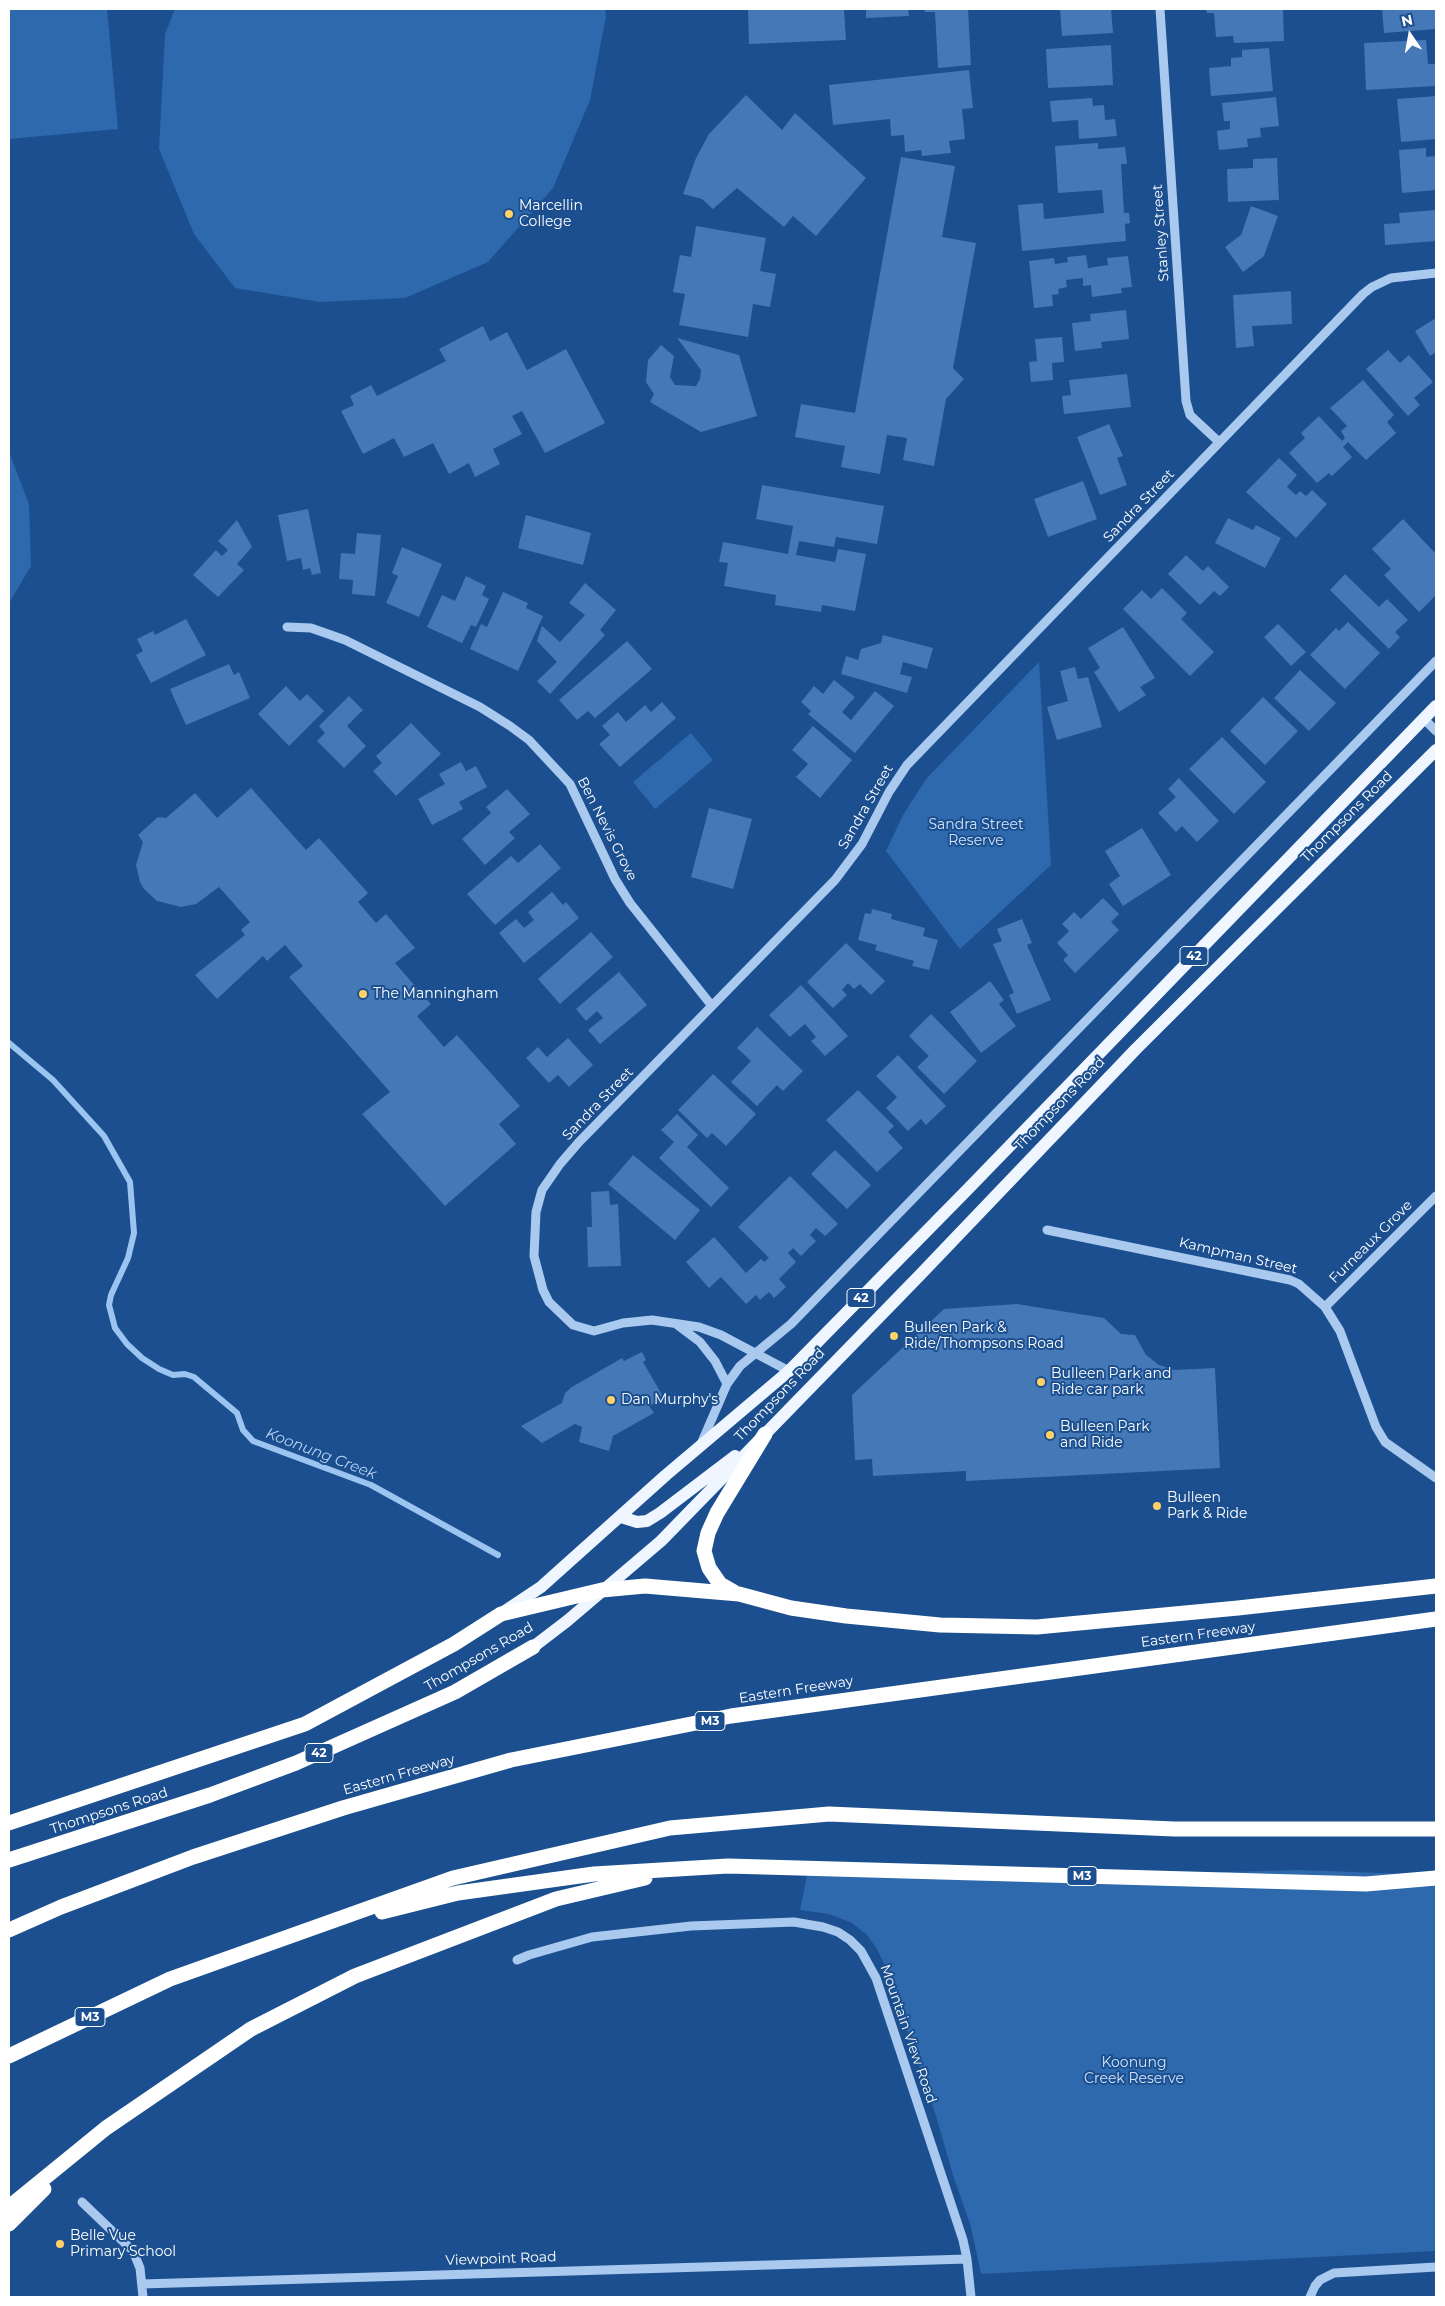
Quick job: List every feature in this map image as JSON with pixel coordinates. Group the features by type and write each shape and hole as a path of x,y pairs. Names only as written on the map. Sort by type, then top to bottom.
{"highway":[{"path":"740,1594 720,1584 709,1568 704,1551 708,1533 717,1513 766,1434"},
{"path":"501,1614 602,1590 645,1586 740,1594 791,1608 846,1616 940,1625 1037,1626 1238,1608 1436,1586"},
{"name":"Thompsons Road","path":"9,1823 305,1724 454,1644 501,1614"},
{"name":"Eastern Freeway","path":"9,1930 61,1907 194,1857 343,1808 511,1760 741,1715 1436,1619"},
{"name":"Thompsons Road","path":"9,1860 210,1795 296,1763 455,1692 534,1646"},
{"name":"M3","path":"9,2056 170,1979 454,1878 670,1828 829,1814 1174,1828 1436,1829"},
{"path":"9,2206 106,2128 251,2029 355,1976 556,1899 687,1868 728,1866"},
{"name":"M3","path":"170,1979 338,1923 458,1893 594,1874 728,1866 1366,1884 1436,1878"},
{"path":"9,2224 106,2128"}],"main road":[{"name":"Thompsons Road","path":"501,1614 541,1587 666,1475 789,1371 1436,706"},
{"name":"Thompsons Road","path":"534,1646 567,1621 653,1548 766,1434 1129,1056 1436,750"},
{"path":"621,1517 637,1522 647,1521 766,1434"}],"street":[{"name":"Stanley Street","path":"1160,9 1186,401 1190,415 1219,442"},
{"name":"Sandra Street","path":"789,1371 755,1352 714,1332 699,1327 664,1321 640,1321 594,1331 573,1325 549,1302 543,1290 534,1256 534,1230 542,1190 560,1164 850,863 893,784 907,765 1219,442 1372,287 1400,276 1436,273"},
{"name":"Ben Nevis Grove","path":"287,628 311,628 345,640 480,708 529,740 570,784 630,903 712,1006"},
{"name":"Thompsons Road","path":"699,1449 727,1384 740,1366 791,1324 1436,661"},
{"path":"1424,719 1436,731"},
{"name":"Furneaux Grove","path":"1325,1307 1436,1196"},
{"name":"Kampman Street","path":"1048,1230 1290,1280 1310,1291 1325,1307 1340,1331 1376,1427 1386,1442 1436,1478"},
{"name":"Sandra Street","path":"676,1324 700,1342 715,1361 727,1384"},
{"name":"Mountain View Road","path":"517,1960 592,1937 651,1930 794,1922 810,1924 838,1932 861,1951 876,1978 967,2258 971,2297"},
{"path":"82,2202 133,2251 138,2261 142,2297"},
{"name":"Viewpoint Road","path":"142,2284 967,2258"},
{"path":"1310,2297 1314,2286 1320,2280 1334,2273 1436,2267"}],"green space":[{"path":"9,9 107,9 118,129 9,139"},
{"path":"175,9 605,9 606,16 590,100 553,188 488,262 405,298 320,302 235,288 194,234 159,149 165,34"},
{"path":"9,452 29,504 31,566 9,603"},
{"name":"Sandra Street Reserve","path":"1039,662 1051,865 960,949 886,851 903,815 926,779"},
{"path":"691,733 713,760 655,809 633,782"},
{"name":"Koonung Creek Reserve","path":"947,1864 1010,1878 1299,1870 1436,1875 1436,2251 981,2274 971,2227 953,2175 936,2116 886,1968 877,1949 867,1935 852,1923 829,1914 800,1910 809,1866"}],"building":[{"path":"748,9 844,9 846,40 749,44"},
{"path":"866,9 908,9 909,16 866,18"},
{"path":"924,9 968,9 971,65 938,68 935,12 925,12"},
{"path":"1060,9 1111,9 1113,33 1062,36"},
{"path":"1206,9 1283,9 1284,41 1234,43 1233,36 1216,37 1214,13 1207,13"},
{"path":"1382,9 1435,9 1436,29 1384,33"},
{"path":"1426,40 1428,64 1436,64 1436,86 1366,90 1364,43"},
{"path":"1111,45 1113,85 1048,88 1046,49"},
{"path":"1269,48 1273,91 1211,96 1209,68 1231,66 1231,58 1242,57 1242,50"},
{"path":"969,70 973,108 962,109 965,139 949,141 951,153 922,156 921,150 905,152 904,135 891,136 890,119 833,125 829,85"},
{"path":"746,95 782,130 795,113 866,178 816,236 793,216 784,227 737,188 713,209 702,199 683,194 696,158 709,134"},
{"path":"1436,96 1436,139 1401,142 1397,99"},
{"path":"1276,97 1279,126 1260,128 1261,137 1247,139 1248,147 1219,150 1217,131 1230,129 1230,121 1224,121 1222,103"},
{"path":"1092,98 1093,106 1104,105 1105,120 1115,119 1117,136 1079,139 1078,120 1052,122 1050,101"},
{"path":"1098,143 1098,149 1125,147 1127,164 1121,164 1124,213 1129,213 1130,223 1125,224 1126,241 1022,251 1018,205 1043,203 1044,219 1104,213 1102,190 1058,193 1055,146"},
{"path":"1426,148 1426,157 1436,156 1436,190 1402,193 1399,150"},
{"path":"901,157 955,166 942,237 976,243 953,368 964,379 946,399 934,466 903,460 907,438 887,435 880,474 841,467 845,446 795,437 801,404 855,413"},
{"path":"1277,158 1279,200 1228,202 1227,169 1253,168 1253,159"},
{"path":"1251,206 1278,216 1264,256 1243,272 1225,247 1241,235"},
{"path":"1436,210 1436,241 1385,245 1384,224 1400,223 1399,213"},
{"path":"696,226 766,238 760,271 776,274 770,307 753,304 748,337 679,325 685,294 673,292 680,255 691,257"},
{"path":"1086,255 1088,268 1108,265 1107,258 1128,256 1132,287 1121,288 1122,293 1092,297 1091,285 1083,286 1083,278 1066,280 1067,287 1058,289 1059,294 1052,295 1053,306 1034,308 1029,261 1054,258 1055,264 1068,262 1067,257"},
{"path":"1291,291 1292,324 1252,326 1254,346 1236,348 1233,295"},
{"path":"1126,310 1129,339 1101,342 1102,348 1075,351 1072,323 1091,321 1090,314"},
{"path":"1436,318 1436,352 1430,356 1415,331"},
{"path":"483,326 490,341 507,332 527,370 566,349 605,423 545,453 522,411 512,416 522,434 493,449 500,464 475,477 469,463 449,474 433,443 404,457 394,438 363,454 341,411 354,405 350,396 371,385 377,396 446,361 439,349"},
{"path":"1062,337 1064,362 1052,363 1053,380 1031,382 1029,362 1037,361 1035,339"},
{"path":"677,338 739,355 757,416 701,432 650,402 654,394 646,382 648,360 661,345 674,356 670,377 675,385 696,386 700,379 701,370"},
{"path":"1388,350 1400,363 1409,355 1433,382 1414,398 1420,405 1408,416 1366,369"},
{"path":"1127,374 1131,407 1064,414 1062,396 1071,395 1069,380"},
{"path":"1363,380 1394,415 1387,422 1396,433 1366,460 1348,442 1343,447 1352,457 1332,476 1329,473 1317,483 1289,453 1305,438 1301,433 1319,416 1342,441 1345,438 1341,431 1347,426 1330,408"},
{"path":"1109,424 1123,456 1117,458 1127,485 1100,495 1077,437"},
{"path":"1279,458 1297,475 1287,487 1296,495 1300,491 1306,496 1312,490 1327,504 1296,538 1246,492"},
{"path":"1083,481 1097,519 1048,537 1034,499"},
{"path":"762,485 884,506 877,544 836,537 834,547 799,541 796,555 835,562 838,549 866,554 855,611 822,605 821,612 775,605 776,595 724,586 728,563 719,562 723,542 788,554 793,526 756,519"},
{"path":"308,509 321,573 312,575 310,568 303,570 301,558 287,561 278,515"},
{"path":"526,515 591,533 583,565 518,548"},
{"path":"1228,518 1253,530 1256,525 1281,538 1265,568 1215,543"},
{"path":"1403,519 1436,554 1436,595 1419,612 1384,575 1391,569 1372,549"},
{"path":"237,520 252,547 237,564 244,570 218,597 193,575 216,550 222,556 228,550 218,541"},
{"path":"357,533 381,535 375,596 352,594 353,580 339,579 341,553 355,554"},
{"path":"402,547 442,564 419,617 386,603 398,576 392,573"},
{"path":"1186,555 1203,571 1208,566 1229,587 1220,596 1214,591 1200,605 1168,574"},
{"path":"1345,574 1379,607 1387,599 1408,620 1395,632 1400,637 1389,649 1330,590"},
{"path":"466,576 486,586 482,595 489,599 476,627 471,625 462,643 427,627 442,595 455,601"},
{"path":"585,583 616,610 600,630 605,635 550,694 537,681 557,662 537,641 542,626 560,642 585,615 569,603"},
{"path":"1162,588 1187,613 1181,619 1214,652 1190,676 1123,609 1142,590 1151,599"},
{"path":"503,592 528,603 526,608 543,616 518,671 470,649 481,624 487,627"},
{"path":"186,619 206,655 151,683 136,655 143,651 137,639 153,631 155,635"},
{"path":"1348,622 1380,653 1345,689 1310,655 1336,628 1339,631"},
{"path":"1278,624 1306,652 1291,666 1264,637"},
{"path":"1123,627 1155,678 1140,687 1146,695 1119,712 1094,672 1100,668 1088,648"},
{"path":"883,635 933,648 927,669 903,662 900,674 912,677 907,693 841,674 846,656 858,660 861,649 881,643"},
{"path":"627,641 652,669 595,718 588,711 577,720 559,700"},
{"path":"229,664 234,675 239,672 250,698 186,725 170,689"},
{"path":"1075,667 1078,679 1088,677 1102,727 1057,740 1047,707 1068,701 1060,671"},
{"path":"1300,670 1336,703 1309,731 1274,698"},
{"path":"834,680 855,697 842,712 851,720 875,691 894,706 855,753 808,714 811,711 801,702 814,686 823,694"},
{"path":"286,686 300,701 307,694 324,711 289,746 258,714"},
{"path":"349,696 363,710 347,726 366,746 344,768 317,741 325,733 319,726"},
{"path":"1263,697 1298,731 1265,765 1230,731"},
{"path":"662,702 676,718 620,767 599,744 610,735 602,726 618,712 626,722 645,705 651,712"},
{"path":"411,723 441,754 396,796 373,771 382,763 376,756"},
{"path":"813,726 852,760 820,798 796,777 808,764 792,750"},
{"path":"1222,737 1266,782 1234,814 1189,769"},
{"path":"461,762 466,771 476,766 487,787 459,802 463,809 432,825 418,799 445,784 439,774"},
{"path":"1179,778 1219,821 1197,842 1182,826 1176,832 1158,813 1176,797 1168,789"},
{"name":"The Manningham","path":"251,788 306,850 319,838 368,893 358,902 376,923 386,914 415,948 395,963 431,1004 417,1016 444,1047 457,1035 520,1106 499,1124 516,1144 445,1206 362,1114 390,1092 289,977 303,966 285,945 267,961 263,956 217,999 195,975 245,935 241,930 250,922 219,887 196,904 181,907 157,901 144,889 140,882 136,865 143,842 138,835 158,817 166,818 195,793 217,818"},
{"path":"507,789 530,814 509,832 515,838 485,865 462,839 491,813 486,807"},
{"path":"709,808 752,819 733,889 691,877"},
{"path":"1142,828 1171,875 1123,906 1109,884 1120,876 1105,851"},
{"path":"540,844 561,868 495,925 467,894 511,856 518,863"},
{"path":"552,892 563,905 566,902 579,918 524,963 499,933 516,919 524,928 534,920 528,912"},
{"path":"1103,898 1119,914 1111,922 1119,930 1075,973 1063,960 1068,955 1057,943 1069,931 1062,924 1074,912 1081,919"},
{"path":"872,909 892,914 891,919 925,928 923,936 938,940 929,970 912,966 914,961 875,950 877,945 858,940 865,913 871,914"},
{"path":"1022,919 1032,943 1027,945 1051,1000 1017,1014 1009,995 1014,993 993,944 1002,941 997,929"},
{"path":"591,932 613,957 560,1004 538,979"},
{"path":"846,943 885,981 871,995 860,984 854,989 848,983 842,990 847,995 833,1008 807,982"},
{"path":"619,972 647,1005 600,1044 588,1030 603,1018 597,1011 586,1021 576,1009"},
{"path":"990,981 1004,1000 999,1004 1016,1026 981,1053 950,1012"},
{"path":"801,985 848,1036 825,1056 811,1041 816,1037 805,1024 790,1037 769,1015"},
{"path":"931,1014 977,1061 944,1094 917,1067 929,1056 909,1036"},
{"path":"757,1027 803,1071 783,1091 777,1085 757,1106 731,1082 751,1061 737,1048"},
{"path":"568,1038 593,1065 569,1087 558,1075 549,1083 526,1058 538,1047 547,1057"},
{"path":"898,1055 946,1106 926,1125 921,1119 908,1131 886,1108 897,1097 876,1076"},
{"path":"713,1074 756,1114 726,1146 712,1133 707,1138 678,1110"},
{"path":"858,1090 894,1126 888,1132 903,1148 877,1172 826,1120"},
{"path":"677,1114 698,1135 687,1147 729,1188 711,1207 659,1158 674,1142 661,1130"},
{"path":"835,1150 871,1185 847,1209 811,1174"},
{"path":"633,1155 700,1210 675,1240 608,1184"},
{"path":"790,1176 838,1224 825,1236 816,1228 810,1235 816,1241 801,1256 793,1248 788,1253 796,1262 779,1279 786,1287 774,1298 769,1292 760,1300 756,1295 746,1304 721,1277 709,1288 686,1262 714,1237 746,1273 761,1259 764,1262 769,1258 738,1227"},
{"path":"609,1191 610,1205 618,1204 621,1266 588,1267 587,1227 592,1227 591,1192"},
{"name":"Bulleen Park and Ride car park","path":"1017,1304 1104,1318 1121,1334 1135,1335 1146,1355 1159,1365 1175,1370 1215,1368 1220,1468 966,1481 966,1471 873,1476 872,1459 855,1460 852,1395 944,1309"},
{"name":"Dan Murphy's","path":"642,1352 646,1360 643,1362 664,1398 649,1406 654,1413 613,1436 609,1451 579,1442 582,1427 575,1424 542,1443 521,1426 562,1403 565,1393 572,1387 622,1358 624,1361"}],"waterway":[{"name":"Koonung Creek","path":"9,1043 53,1080 104,1136 130,1182 134,1233 128,1258 111,1295 109,1305 115,1328 127,1344 142,1358 159,1369 173,1375 185,1374 194,1377 237,1413 243,1430 253,1441 371,1485 498,1555"}],"place":[{"name":"Marcellin College","path":"509,214"},
{"name":"The Manningham","path":"363,994"},
{"name":"Bulleen Park & Ride/Thompsons Road","path":"894,1336"},
{"name":"Bulleen Park and Ride car park","path":"1041,1382"},
{"name":"Dan Murphy's","path":"611,1400"},
{"name":"Bulleen Park and Ride","path":"1050,1435"},
{"name":"Bulleen Park & Ride","path":"1157,1506"},
{"name":"Belle Vue Primary School","path":"60,2244"}]}
